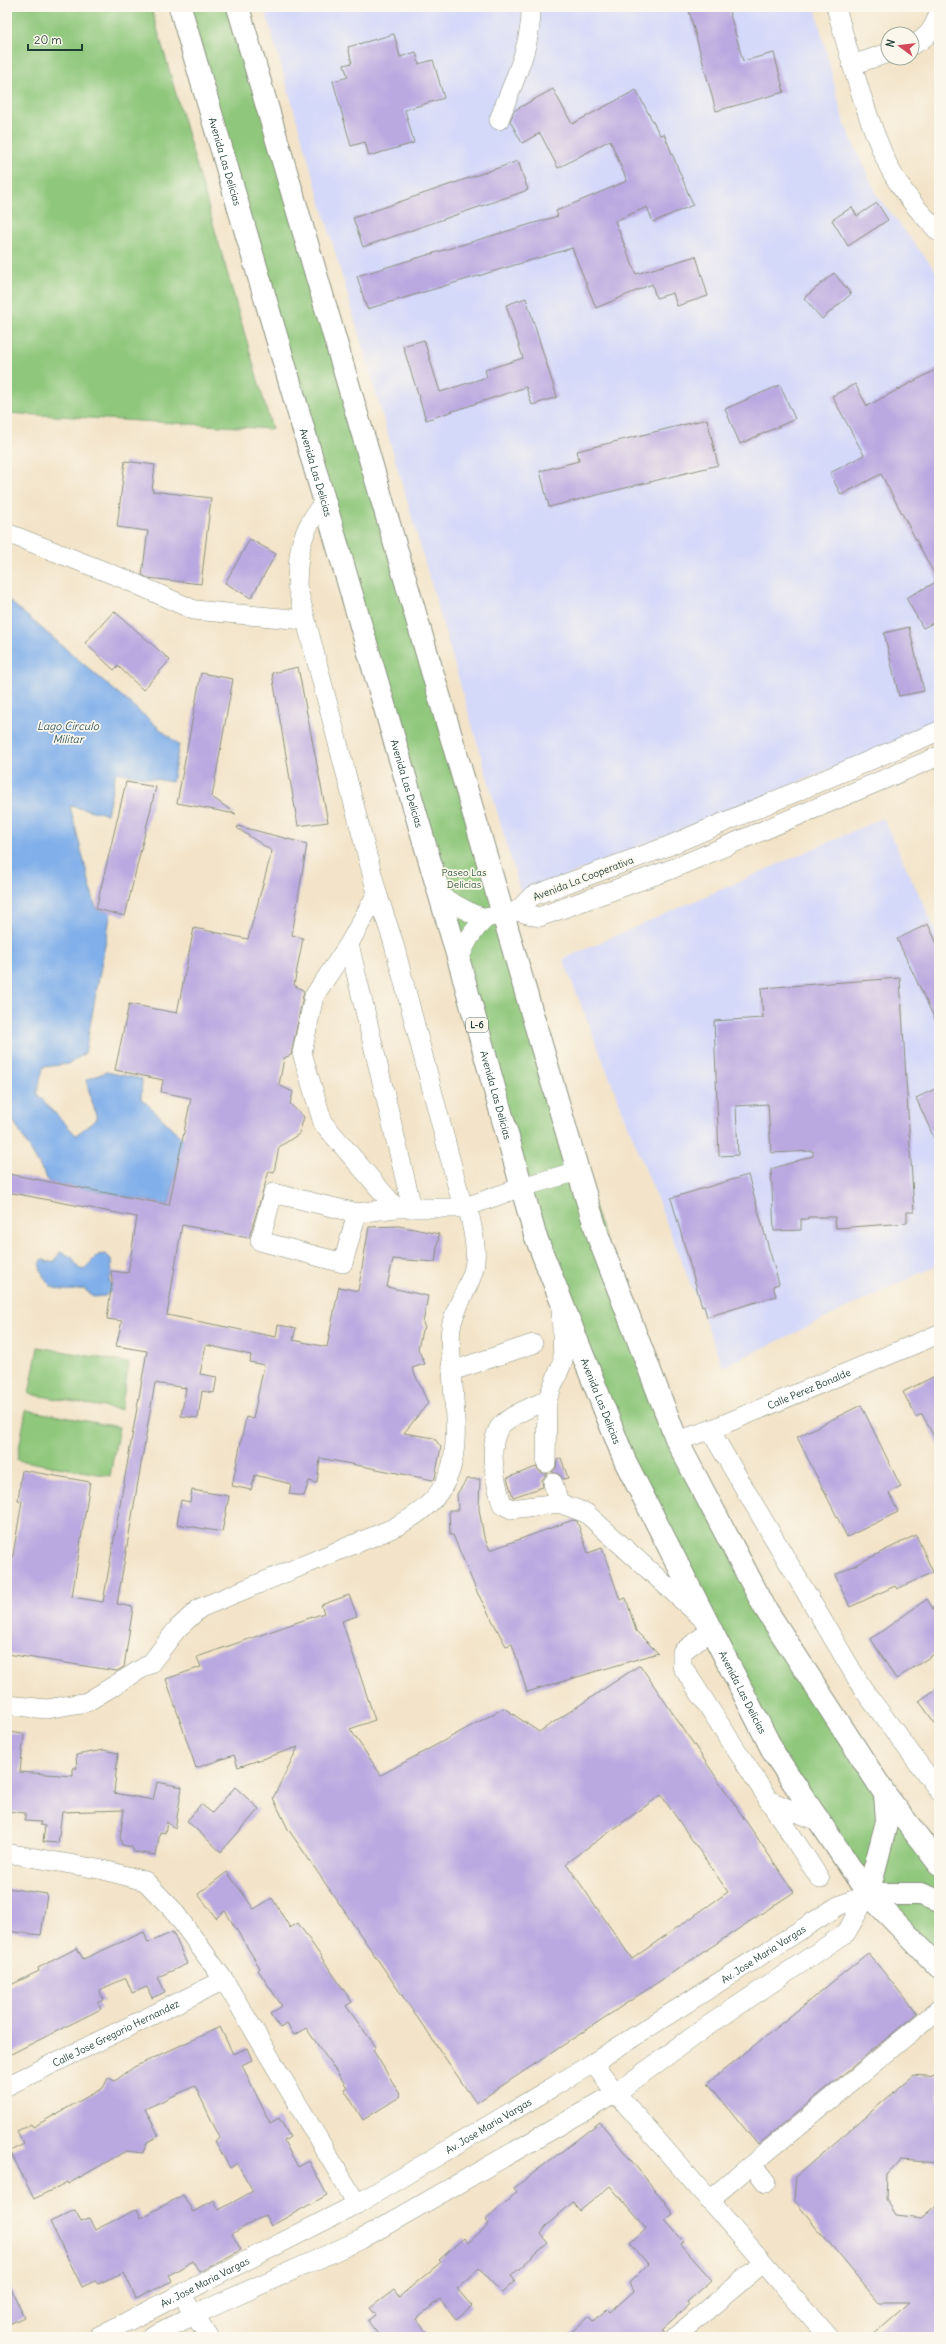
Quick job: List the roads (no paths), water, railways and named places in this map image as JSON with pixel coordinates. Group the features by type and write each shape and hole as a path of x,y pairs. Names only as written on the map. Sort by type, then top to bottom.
{"main road":[{"name":"Avenida Las Delicias","path":"180,7 440,896 535,1235 625,1461 775,1755 868,1894 939,1967"},
{"path":"238,7 502,914 599,1239 677,1441 765,1608 885,1794 939,1864"},
{"path":"885,1794 887,1821 868,1894 921,1894 939,1901"}],"street":[{"path":"498,120 522,60 531,24 531,7"},
{"path":"836,7 852,65 890,167 918,211 939,232"},
{"path":"920,40 926,37 934,28 939,12"},
{"path":"852,65 880,56"},
{"path":"7,1705 47,1710 87,1702 151,1663 177,1629 200,1608 414,1518 434,1500 446,1484 453,1462 456,1443 452,1371 452,1326 476,1262 474,1241 393,941 377,893 304,620 297,586 298,553 309,521 324,501"},
{"path":"7,533 127,580 194,610 304,620"},
{"name":"Avenida La Cooperativa","path":"502,914 532,896 666,847 939,731"},
{"name":"Avenida La Cooperativa","path":"502,914 539,917 672,868 939,756"},
{"path":"377,893 349,944 314,996 302,1053 323,1123 404,1208"},
{"path":"440,896 473,914 502,914"},
{"path":"459,962 463,948 477,927 502,914"},
{"path":"349,944 404,1208"},
{"path":"357,1213 343,1263 260,1241 273,1193 357,1213 404,1208 465,1208 522,1188 578,1171"},
{"path":"546,1463 547,1400 564,1361 560,1298"},
{"name":"Calle Perez Bonalde","path":"677,1441 710,1430 939,1334"},
{"path":"452,1371 534,1344"},
{"path":"547,1400 523,1411 500,1428 494,1442 495,1479 502,1504 511,1509 559,1503 586,1513 709,1626 682,1652 682,1666 820,1879"},
{"path":"710,1430 863,1689 939,1791"},
{"path":"553,1483 559,1503"},
{"path":"768,1800 820,1822"},
{"path":"7,1853 104,1870 145,1881 173,1910 224,1980 357,2204"},
{"path":"150,2337 194,2315 360,2240 616,2093 703,2029 846,1933 868,1894"},
{"name":"Av. Jose Maria Vargas","path":"97,2337 357,2204 594,2063 838,1906 868,1894"},
{"name":"Calle Jose Gregorio Hernandez","path":"7,2086 224,1980"},
{"path":"709,2200 939,2009"},
{"path":"594,2063 616,2093 828,2337"},
{"path":"752,2164 766,2184"},
{"path":"675,2337 763,2263"},
{"path":"182,2294 209,2337"}],"water":[{"name":"Lago Circulo Militar","path":"7,599 179,745 172,782 116,772 107,814 70,806 96,909 111,912 85,1053 69,1064 43,1067 37,1094 76,1135 97,1119 86,1080 106,1072 142,1079 141,1098 183,1139 169,1205 49,1182 10,1115 7,1116"},
{"path":"60,1252 72,1257 78,1268 83,1270 98,1255 106,1254 111,1259 112,1274 109,1279 112,1287 110,1292 105,1296 94,1297 84,1289 61,1290 50,1285 45,1280 39,1263 43,1259 48,1262 55,1261"}],"park label":[{"name":"Paseo Las Delicias","path":"464,878"}]}
